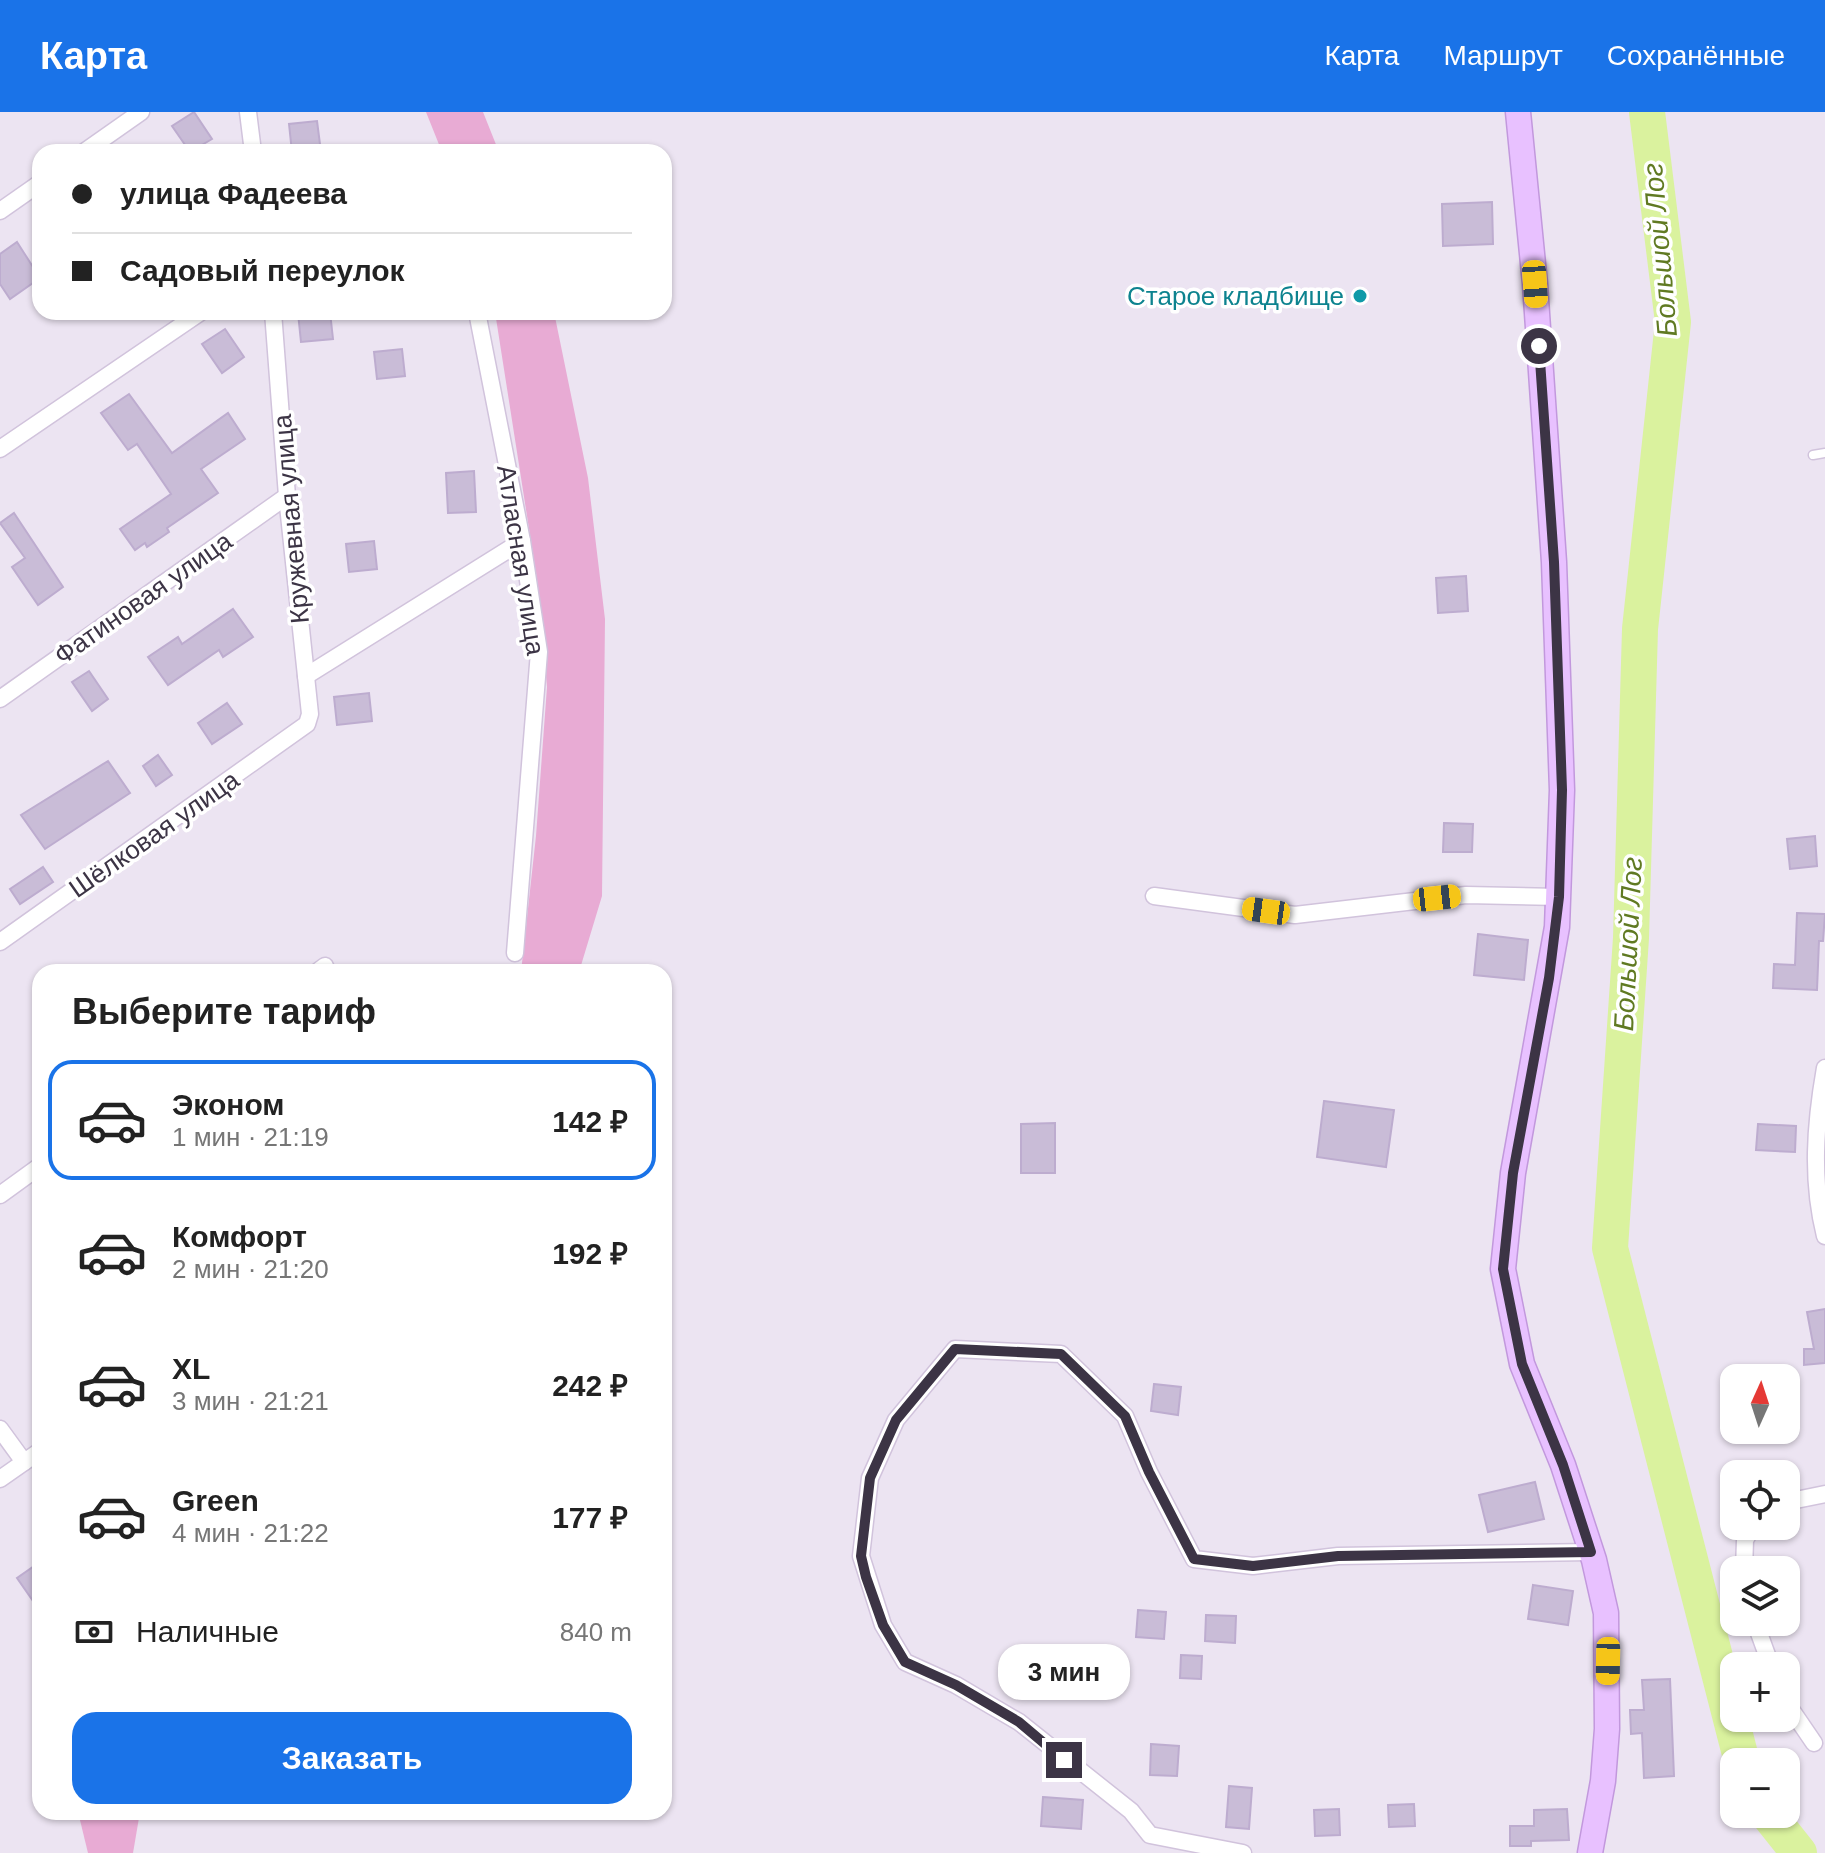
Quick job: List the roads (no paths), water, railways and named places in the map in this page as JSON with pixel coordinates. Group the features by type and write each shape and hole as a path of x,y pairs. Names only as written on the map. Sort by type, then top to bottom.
{"street":[{"path":"95,144 141,112"},
{"path":"248,112 252,144"},
{"path":"1518,112 1535,284 1554,562 1562,790 1559,897 1550,969 1513,1173 1503,1269 1522,1364 1563,1465 1591,1552 1606,1613 1608,1661 1603,1781 1590,1853"},
{"path":"0,211 32,189"},
{"path":"0,449 189,320"},
{"name":"Кружевная улица","path":"274,320 287,496 310,714 307,724"},
{"name":"Атласная улица","path":"479,320 522,541 539,652 515,953"},
{"name":"Фатиновая улица","path":"0,699 287,496"},
{"path":"306,676 522,541"},
{"name":"Шёлковая улица","path":"0,942 307,724"},
{"path":"1154,896 1295,915 1466,895 1559,897"},
{"path":"1825,1068 1815,1136 1816,1184 1825,1236"},
{"path":"0,1195 32,1172"},
{"path":"1152,1853 1150,1835 1131,1811 1019,1722 956,1685 905,1662 883,1625 861,1556 870,1478 896,1420 955,1349 1061,1354 1125,1416 1149,1472 1194,1559 1253,1566 1338,1556 1591,1552"},
{"path":"0,1429 24,1462"},
{"path":"0,1479 32,1456"},
{"path":"1800,1499 1825,1494"},
{"path":"1800,1722 1814,1743"},
{"path":"1150,1835 1243,1853"}],"lane":[{"path":"1813,455 1825,453"}],"waterway":[{"name":"Большой Лог","path":"1647,112 1673,322 1640,629 1631,938 1610,1248 1738,1748"},
{"name":"Большой Лог","path":"1779,1828 1799,1853"}],"place":[{"name":"Старое кладбище","path":"1360,296"}]}
